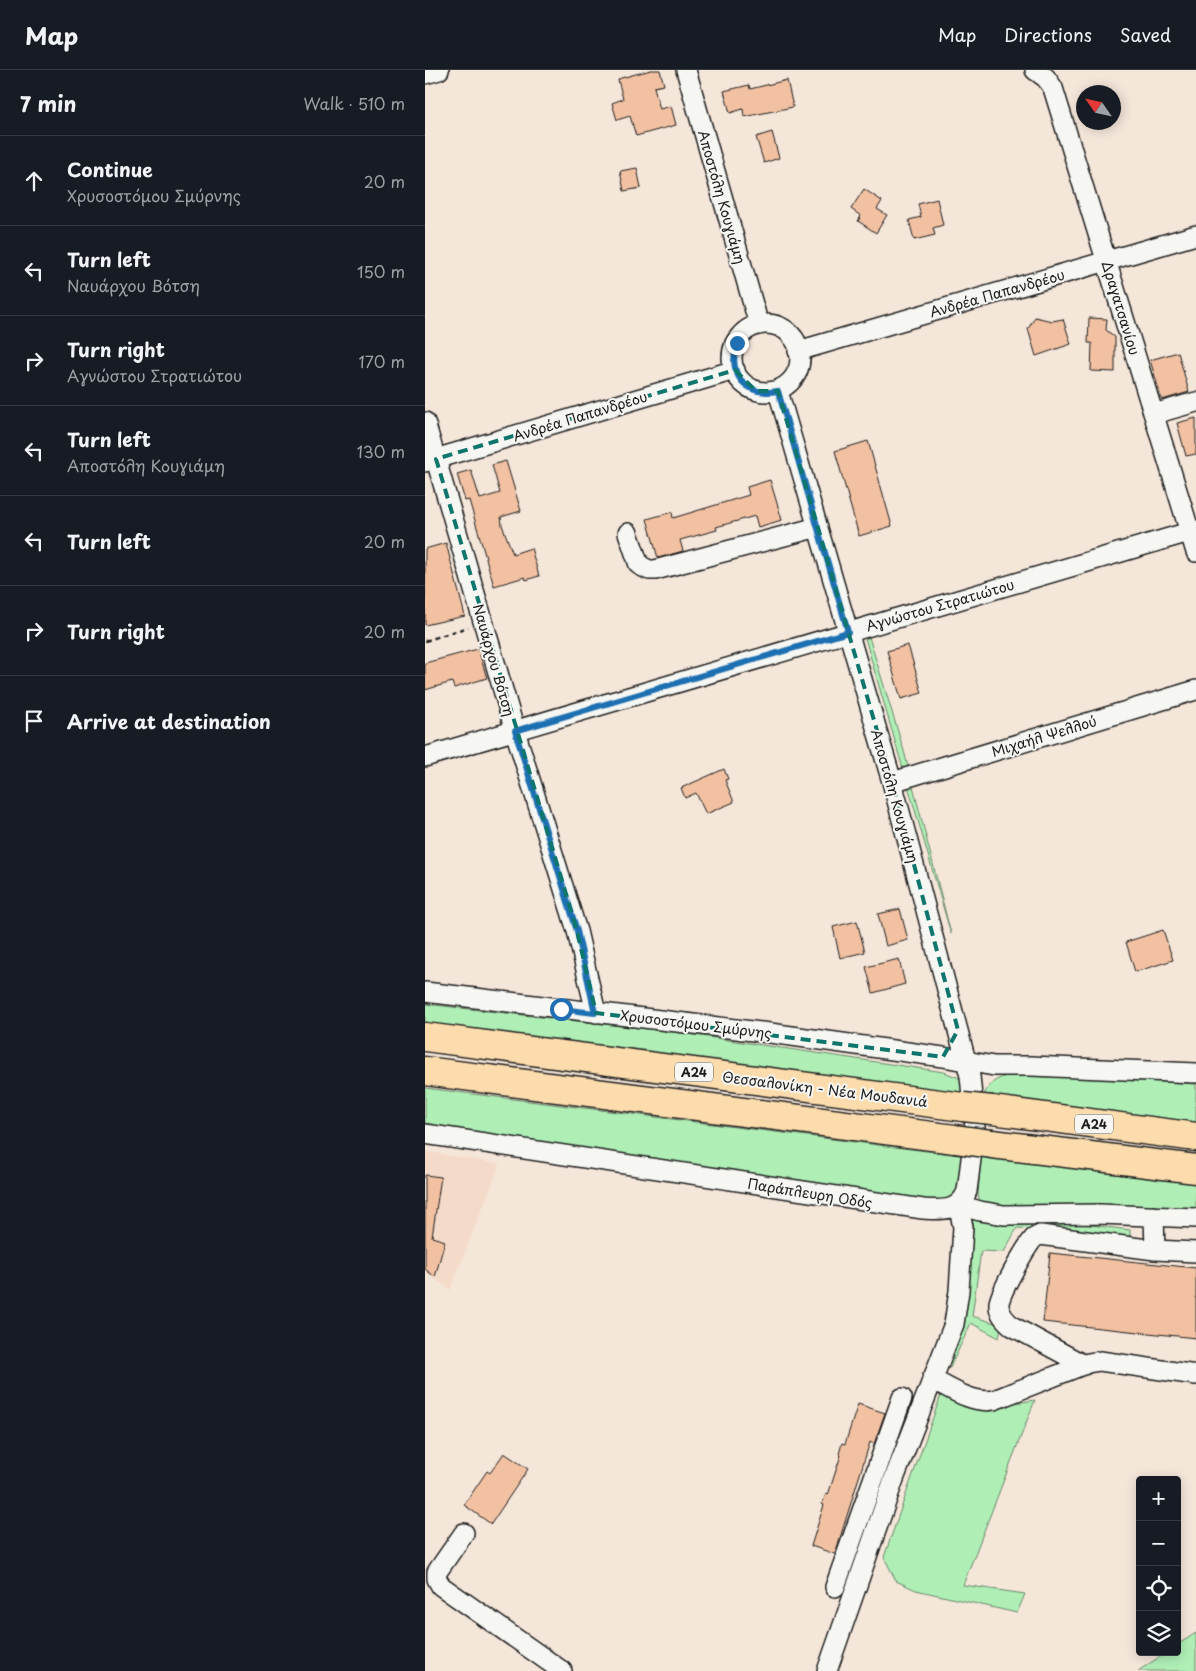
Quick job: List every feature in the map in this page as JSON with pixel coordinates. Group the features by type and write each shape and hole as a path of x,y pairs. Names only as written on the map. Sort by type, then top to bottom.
{"highway":[{"name":"Θεσσαλονίκη - Νέα Μουδανιά","path":"425,1037 1196,1137"},
{"name":"Α24","path":"425,1070 1196,1169"}],"street":[{"path":"425,74 439,70"},
{"name":"Αποστόλη Κουγιάμη","path":"686,70 759,325"},
{"name":"Δραγατσανίου","path":"1035,70 1046,78 1053,88 1154,414 1193,531 1196,552"},
{"name":"Ανδρέα Παπανδρέου","path":"798,351 1196,235"},
{"path":"767,323 780,327 792,337 798,351 797,372 789,384 778,391 763,393 756,391 742,382 735,370 735,350 739,338 751,328 759,325 767,323"},
{"name":"Ανδρέα Παπανδρέου","path":"431,460 735,370"},
{"name":"Αποστόλη Κουγιάμη","path":"778,391 892,782 970,1076 975,1127 967,1191 963,1200 958,1205"},
{"path":"1154,414 1196,402"},
{"name":"Ναυάρχου Βότση","path":"425,422 431,460 483,622 577,931 595,1013"},
{"path":"628,533 639,565 655,570 818,527"},
{"name":"Αγνώστου Στρατιώτου","path":"425,757 1193,531"},
{"name":"Μιχαήλ Ψελλού","path":"892,782 1196,690"},
{"name":"Χρυσοστόμου Σμύρνης","path":"425,992 770,1033 994,1066 1196,1073"},
{"path":"943,1057 958,1030"},
{"name":"Παράπλευρη Οδός","path":"425,1134 915,1208 949,1210 958,1205 980,1212 1004,1215 1196,1218"},
{"path":"827,1671 894,1479 954,1324 958,1308 963,1227 958,1205"},
{"path":"1154,1216 1155,1250"},
{"path":"1084,1365 1012,1326 1005,1320 1000,1311 999,1304 1002,1294 1032,1240 1040,1235 1155,1250 1196,1252"},
{"path":"932,1380 975,1400 984,1402 994,1400 1084,1365 1100,1362 1112,1362 1196,1375"},
{"path":"835,1587 903,1398"},
{"path":"877,1472 894,1479"},
{"path":"465,1534 437,1572 437,1578 441,1586 562,1671"}],"path":[{"path":"425,641 483,622"}],"highlighted area":[{"path":"735,370 756,391 778,391 892,782 958,1030 943,1057 596,1013 577,931 436,459"}],"shaded area":[{"path":"425,1151 500,1164 450,1290 425,1272"}],"green space":[{"path":"869,637 904,751 951,934 865,638"},
{"path":"425,1004 674,1032 944,1072 962,1079 969,1095 425,1026"},
{"path":"1016,1075 1196,1084 1196,1122 984,1095 994,1081 1001,1078"},
{"path":"425,1088 966,1156 958,1189 954,1194 941,1201 799,1185 425,1129"},
{"path":"981,1155 1196,1182 1196,1215 989,1206 980,1203 978,1194"},
{"path":"971,1219 1075,1223 1130,1230 1130,1237 1086,1231 1017,1228 1004,1252 981,1251 972,1316 1001,1325 999,1338 971,1323 950,1368 945,1365 966,1290"},
{"path":"942,1392 981,1408 1035,1400 963,1585 1025,1594 1017,1613 916,1590 896,1581 884,1557"},
{"path":"1196,1633 1196,1671 1138,1671 1161,1656 1181,1656 1181,1642"}],"building":[{"path":"651,70 660,70 664,85 654,87 660,109 671,106 676,125 636,136 630,116 617,120 612,103 623,99 618,80"},
{"path":"787,80 793,107 744,117 743,109 730,113 724,91 749,85 750,89"},
{"path":"772,132 779,158 764,163 756,137"},
{"path":"637,168 641,188 624,191 620,171"},
{"path":"864,189 882,201 877,209 887,215 876,233 858,221 861,216 851,209"},
{"path":"937,199 943,225 933,228 935,235 914,240 909,220 921,217 918,204"},
{"path":"1035,317 1052,321 1063,319 1071,344 1036,356 1028,329"},
{"path":"1089,318 1107,319 1106,330 1115,337 1115,372 1091,371 1092,343 1088,343"},
{"path":"1178,352 1189,392 1162,400 1150,360"},
{"path":"1196,418 1196,454 1186,456 1177,423"},
{"path":"868,441 892,526 859,536 835,451"},
{"path":"506,461 521,511 501,517 502,525 513,554 531,548 539,576 526,580 525,577 494,586 469,500 465,501 457,474 471,470 480,499 500,493 492,465"},
{"path":"770,480 782,520 758,527 755,516 716,527 717,530 680,540 683,551 658,558 647,519 672,512 673,518 749,495 747,487"},
{"path":"446,543 465,616 425,625 425,549"},
{"path":"908,645 922,693 901,699 887,651"},
{"path":"478,649 487,678 454,688 452,682 425,690 425,663"},
{"path":"724,769 728,779 725,780 734,802 706,814 696,793 685,798 681,788"},
{"path":"900,909 908,940 886,946 878,914"},
{"path":"857,921 865,952 840,958 833,927"},
{"path":"1163,930 1173,960 1135,972 1126,942"},
{"path":"899,959 905,984 873,993 866,967"},
{"path":"425,1175 441,1177 432,1237 445,1241 435,1277 425,1269"},
{"path":"1050,1253 1196,1268 1196,1338 1043,1322"},
{"path":"858,1404 885,1413 874,1444 870,1442 835,1554 811,1546 824,1505 822,1504 826,1494 828,1495 841,1455 839,1454 842,1443 845,1444"},
{"path":"504,1453 528,1469 491,1524 464,1505 487,1471 490,1473"}],"route":[{"path":"561,1009 595,1013 577,931 515,731 848,632 778,391 763,393 749,388 742,382 735,370 734,364 737,343"}]}
